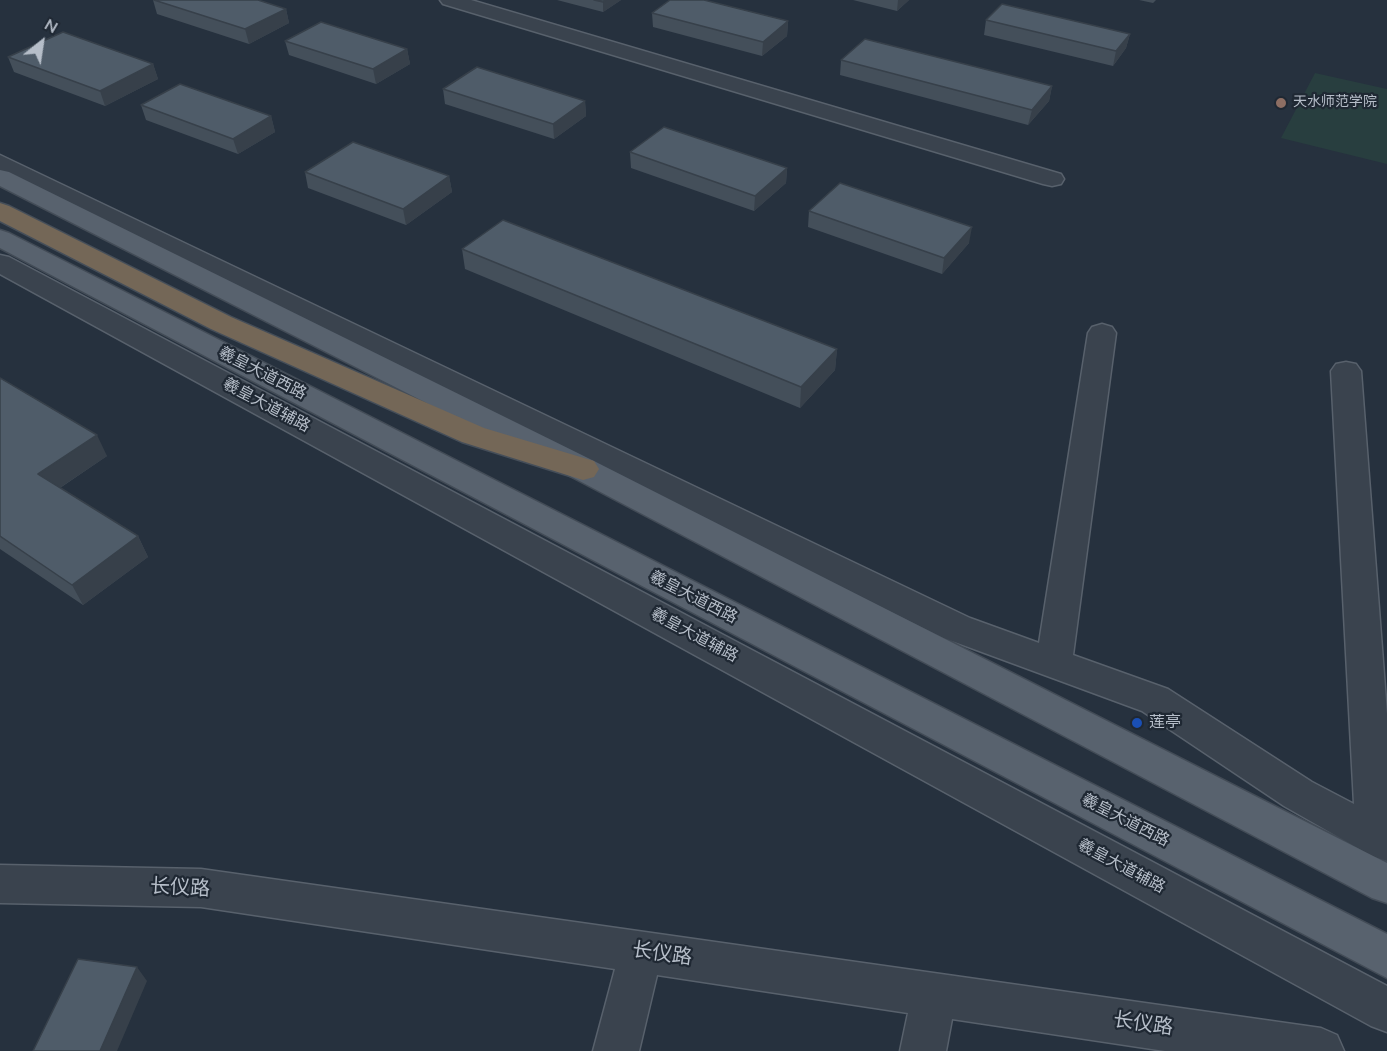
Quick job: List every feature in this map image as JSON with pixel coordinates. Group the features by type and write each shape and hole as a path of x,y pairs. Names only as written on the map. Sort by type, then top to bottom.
{"highway":[{"path":"0,211 221,323 473,435 583,469"}],"main road":[{"path":"0,177 583,469 1387,884"},
{"name":"羲皇大道西路","path":"0,238 1387,957"}],"street":[{"path":"450,0 1052,178"},
{"path":"0,162 957,628 1155,700 1298,794 1382,840"},
{"name":"羲皇大道辅路","path":"0,263 1387,1010"},
{"path":"1054,663 1102,333"},
{"path":"1346,370 1382,840"},
{"name":"长仪路","path":"0,884 201,888 1321,1051"},
{"path":"616,1051 641,952"},
{"path":"923,1051 934,994"}],"green space":[{"path":"1315,73 1387,89 1387,164 1281,138"}],"building":[{"path":"154,0 258,0 286,9 245,29"},
{"path":"670,0 704,0 788,21 763,42 652,13"},
{"path":"1002,4 1130,34 1116,51 986,20"},
{"path":"321,22 407,49 373,69 285,41"},
{"path":"63,32 153,64 100,91 8,57"},
{"path":"865,39 1052,86 1032,110 841,60"},
{"path":"477,67 585,101 553,124 443,89"},
{"path":"180,84 271,116 233,139 141,105"},
{"path":"664,127 787,168 755,196 630,152"},
{"path":"353,142 449,176 403,209 305,172"},
{"path":"840,183 972,227 944,258 809,211"},
{"path":"503,220 837,349 801,387 462,249"},
{"path":"0,378 97,435 38,474 138,536 72,585 0,536"},
{"path":"78,959 137,967 100,1051 33,1051"}],"place":[{"name":"天水师范学院","path":"1281,103"},
{"name":"莲亭","path":"1137,723"}]}
